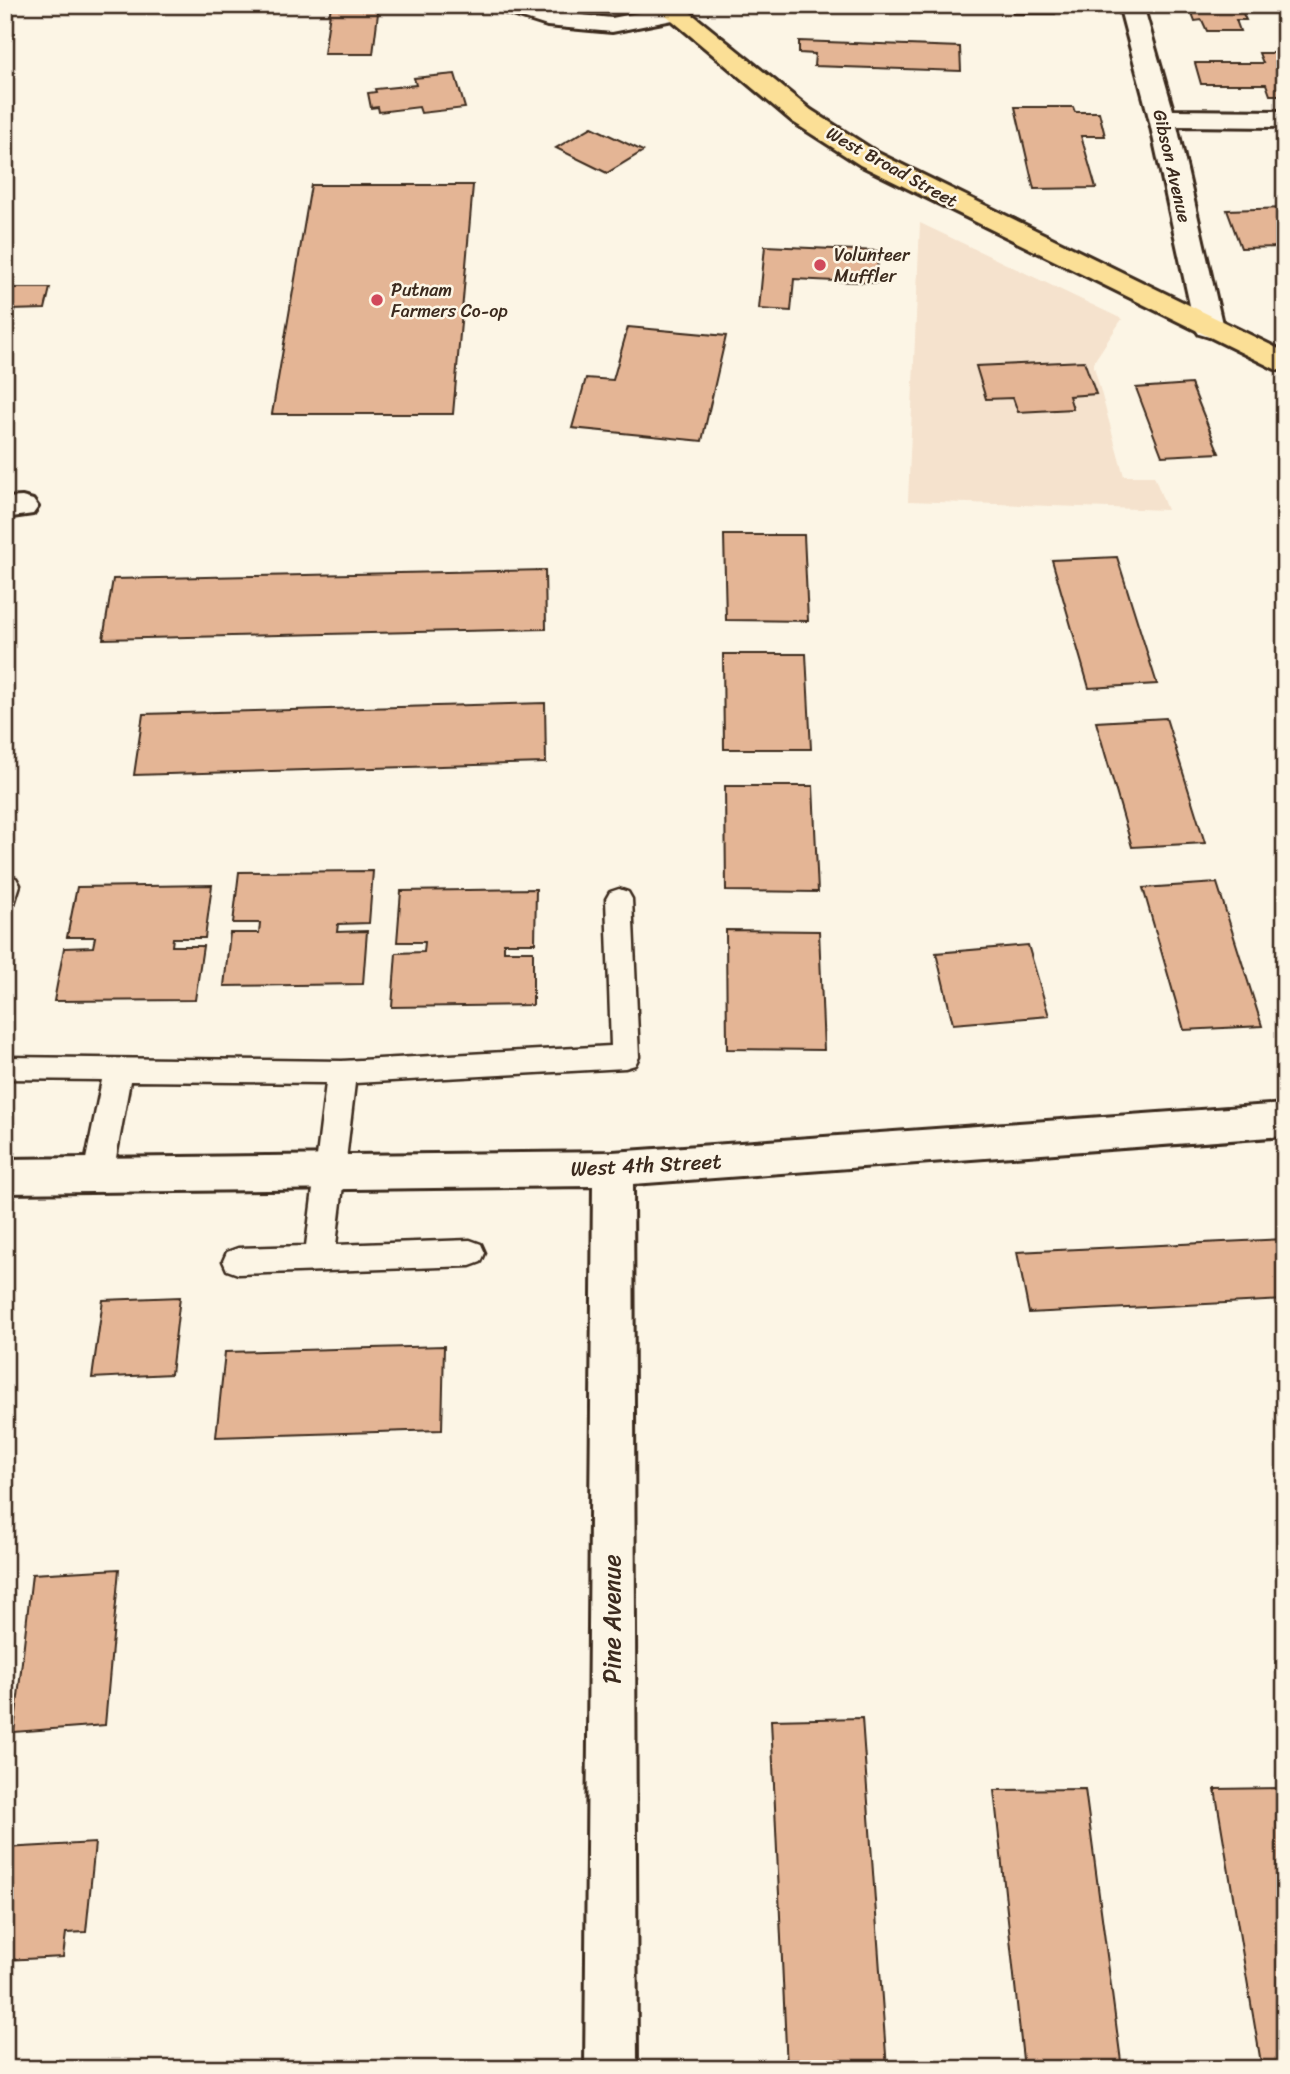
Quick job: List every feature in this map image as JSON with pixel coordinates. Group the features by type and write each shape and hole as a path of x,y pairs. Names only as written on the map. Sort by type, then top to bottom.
{"main road":[{"name":"West Broad Street","path":"670,9 802,116 869,159 1285,363"}],"street":[{"name":"West Broad Street","path":"506,5 547,19 612,25 670,9"},
{"name":"Gibson Avenue","path":"1131,5 1162,118 1209,328"},
{"path":"1162,118 1285,119"},
{"name":"West 4th Street","path":"5,1176 612,1169 1285,1120"},
{"name":"Pine Avenue","path":"611,2069 612,1169"}],"lane":[{"path":"5,1068 342,1072 625,1057 619,899"},
{"path":"98,1174 118,1069"},
{"path":"319,1259 342,1072"},
{"path":"238,1261 470,1253"}],"shaded area":[{"path":"920,223 1122,319 1093,363 1124,476 1154,476 1167,510 908,501"}],"building":[{"path":"331,5 379,5 373,54 324,54"},
{"path":"1011,5 1064,6 1053,6 1055,14 1013,14"},
{"path":"1189,5 1239,5 1246,20 1236,20 1240,31 1207,31 1202,20 1195,21"},
{"path":"799,41 960,47 961,71 814,66 815,54 799,53"},
{"path":"1259,53 1285,53 1285,95 1270,95 1266,84 1201,84 1195,63 1263,63"},
{"path":"455,74 465,108 421,113 419,107 379,112 378,107 371,108 368,93 376,92 375,89 416,85 414,78"},
{"path":"1015,107 1073,107 1075,112 1099,112 1105,136 1081,136 1096,188 1034,189"},
{"path":"592,127 643,151 607,173 556,148"},
{"name":"Putnam Farmers Co-op","path":"311,185 473,185 453,414 272,414"},
{"path":"1285,208 1285,247 1241,248 1227,210"},
{"name":"Volunteer Muffler","path":"765,246 878,251 877,283 794,279 791,311 759,309"},
{"path":"5,288 50,288 45,309 10,310 5,328"},
{"path":"628,327 726,336 702,441 572,428 586,378 613,380"},
{"path":"1084,361 1096,394 1069,396 1073,409 1018,412 1013,398 986,399 976,366"},
{"path":"1191,384 1219,453 1162,456 1136,388"},
{"path":"724,535 804,535 808,621 726,620"},
{"path":"1117,557 1157,684 1089,688 1052,560"},
{"path":"545,570 546,629 103,639 113,579"},
{"path":"723,654 806,654 811,749 724,749"},
{"path":"545,703 546,763 134,775 143,714"},
{"path":"1166,718 1205,843 1132,847 1096,722"},
{"path":"725,786 813,786 818,892 726,891"},
{"path":"373,871 369,923 338,924 337,932 367,931 363,984 224,986 230,933 259,933 260,923 233,923 239,872"},
{"path":"1217,883 1262,1026 1184,1030 1143,888"},
{"path":"212,885 205,938 173,938 172,946 203,946 195,1000 54,1001 64,948 93,947 95,937 67,937 77,887"},
{"path":"536,889 535,943 504,943 504,951 533,951 533,1005 392,1007 396,953 424,952 425,942 397,942 401,891"},
{"path":"726,930 819,931 824,1050 727,1049"},
{"path":"1028,945 1049,1016 953,1024 936,953"},
{"path":"1285,1239 1285,1300 1029,1313 1017,1252"},
{"path":"180,1297 171,1374 92,1378 103,1300"},
{"path":"444,1346 442,1430 216,1437 225,1352"},
{"path":"119,1569 105,1725 14,1732 32,1574"},
{"path":"862,1718 887,2069 787,2069 771,1720"},
{"path":"1285,1788 1285,2069 1262,2069 1215,1789"},
{"path":"1085,1789 1122,2069 1024,2069 994,1790"},
{"path":"95,1843 86,1932 66,1933 63,1957 5,1960 5,1848"}],"place":[{"name":"Volunteer Muffler","path":"820,265"},
{"name":"Putnam Farmers Co-op","path":"377,300"}]}
